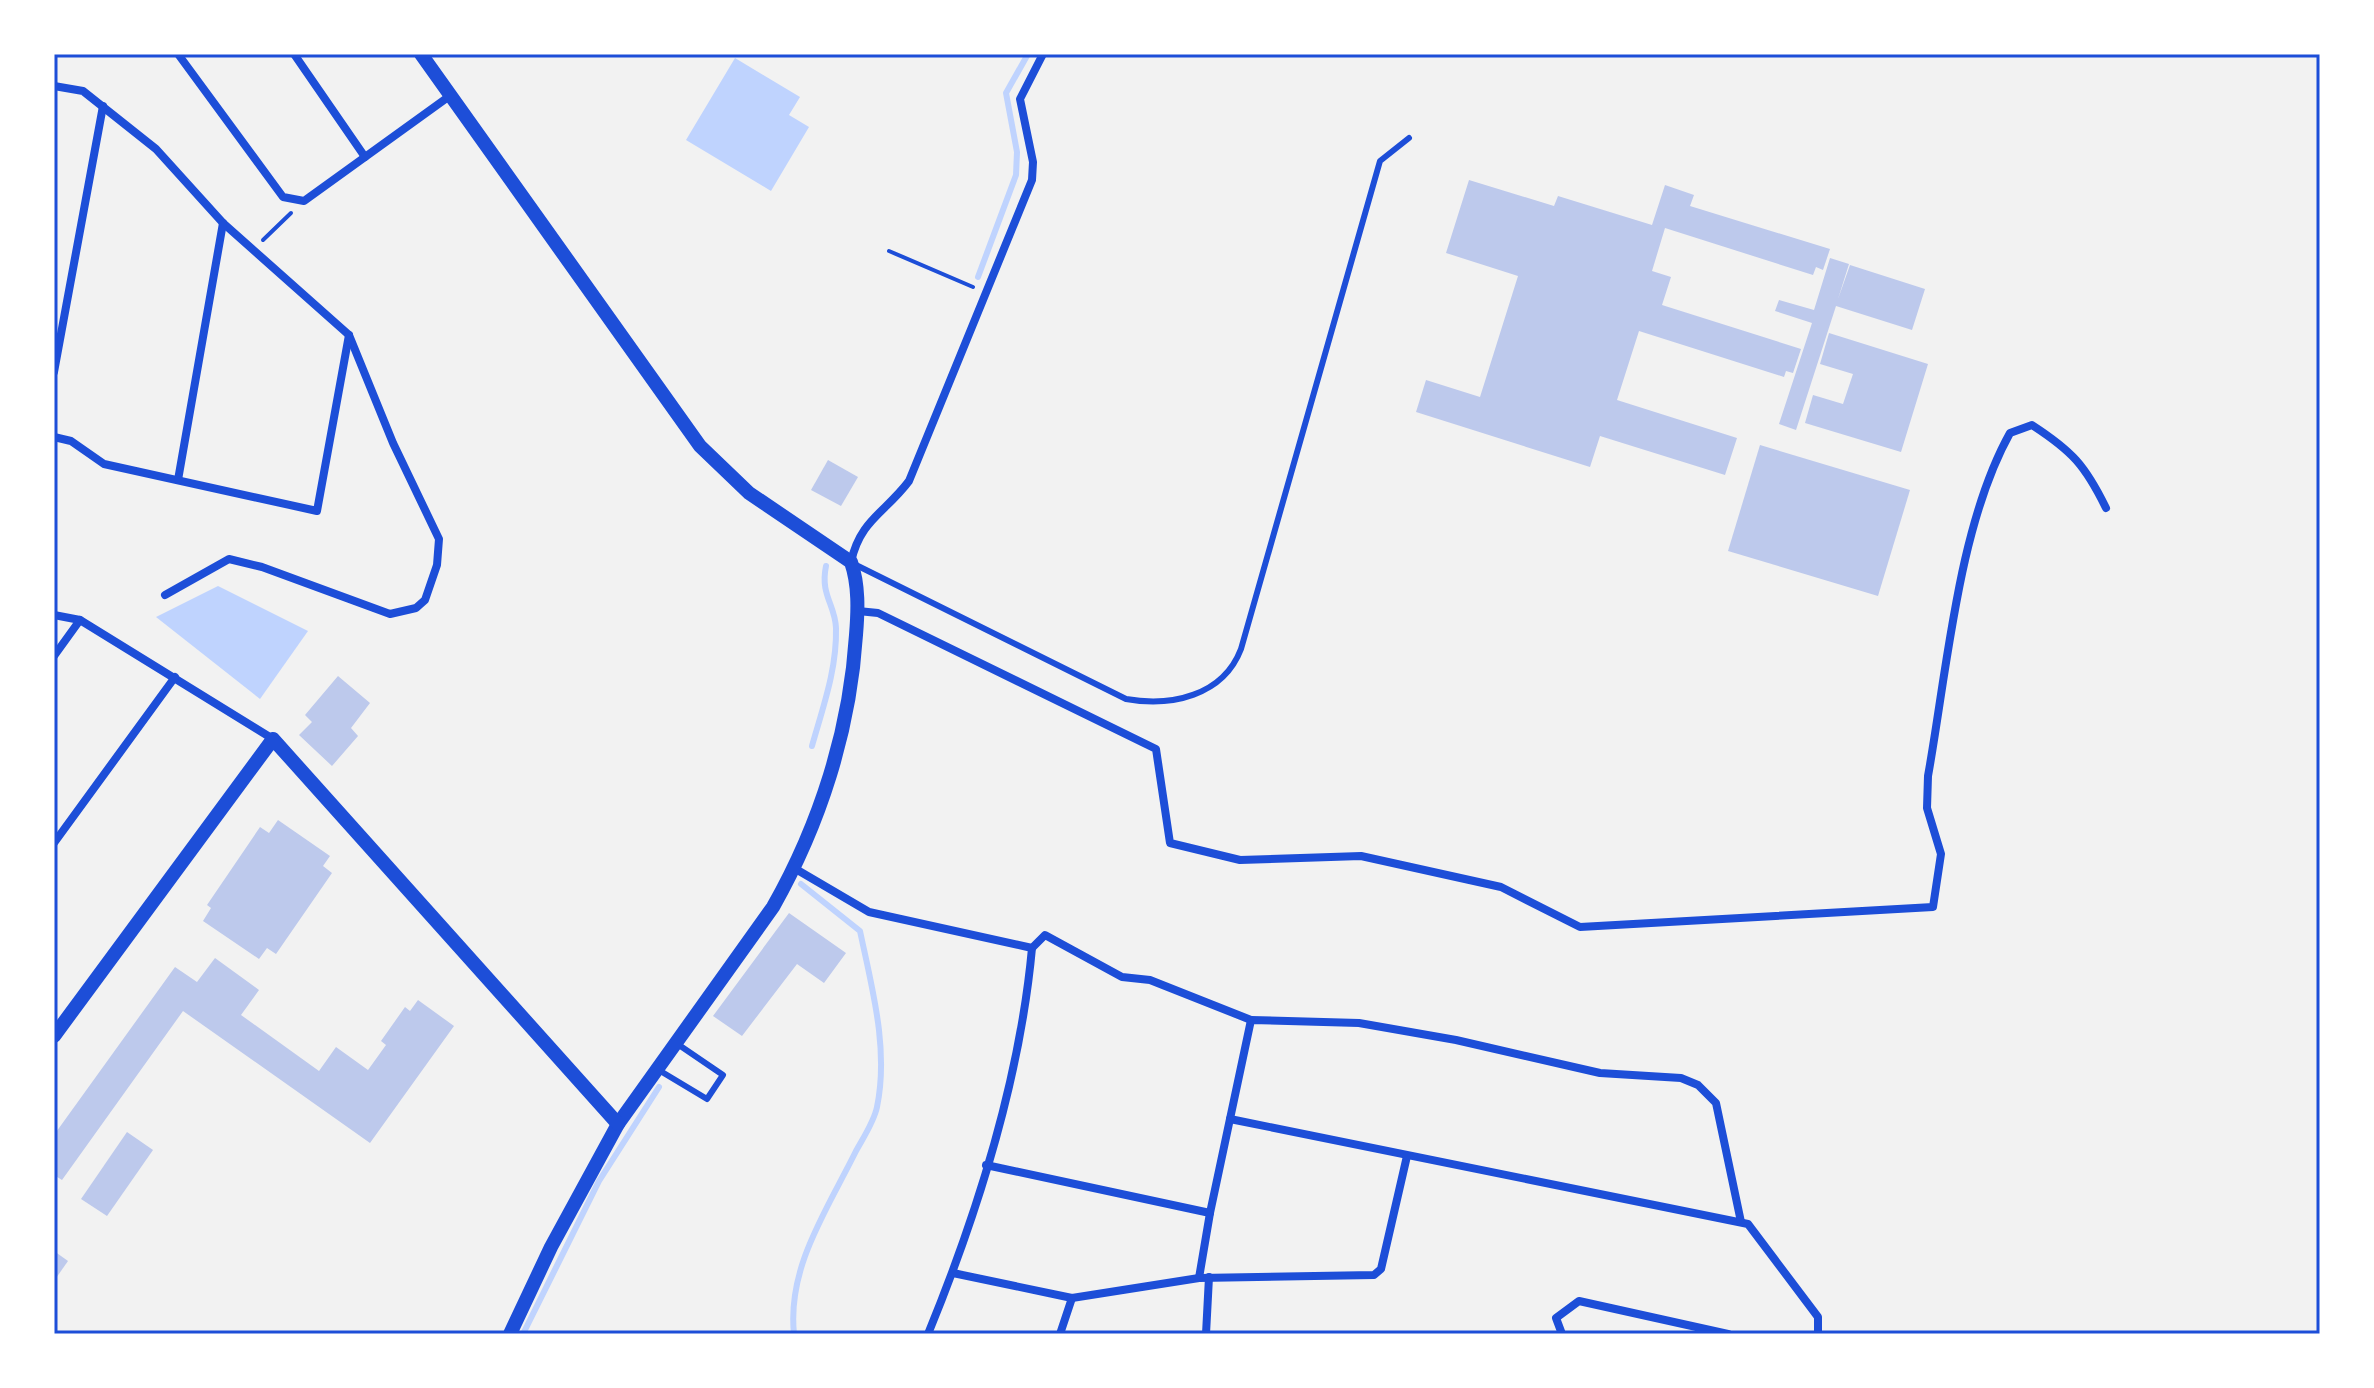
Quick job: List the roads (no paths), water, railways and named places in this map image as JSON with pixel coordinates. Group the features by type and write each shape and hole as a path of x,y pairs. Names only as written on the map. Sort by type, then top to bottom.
{"street":[{"path":"178,54 283,197 304,201 451,95"},
{"path":"294,54 365,157"},
{"path":"421,54 700,446 749,493 851,562"},
{"path":"510,1334 551,1247 618,1124 773,907 794,868 835,762 853,689 858,611 851,562 862,528 896,498 909,481 1032,180 1033,162 1020,99 1043,54"},
{"path":"54,86 83,91 156,149 223,223 349,335 393,443 439,539 437,565 425,600 416,608 390,614 262,567 229,559 165,595"},
{"path":"54,372 103,106"},
{"path":"178,480 223,223"},
{"path":"54,437 71,441 104,464 317,511 349,335"},
{"path":"858,611 878,613 1156,749 1170,843 1240,860 1361,856 1501,887 1580,927 1933,907 1941,854 1927,808 1928,776 1969,543 1991,468 2010,433 2032,425 2058,442 2086,468 2106,508"},
{"path":"54,615 80,620 273,739 618,1124"},
{"path":"54,656 80,620"},
{"path":"54,843 175,677"},
{"path":"54,1036 273,739"},
{"path":"794,868 869,912 1032,948"},
{"path":"928,1334 953,1273 986,1165 1026,1014 1032,948 1045,935 1122,977 1150,980 1251,1020 1359,1023 1456,1040 1600,1073 1681,1078 1698,1085 1716,1103 1741,1222"},
{"path":"1206,1334 1204,1278 1210,1213 1251,1020"},
{"path":"1230,1119 1748,1224 1818,1317 1818,1334"},
{"path":"953,1273 1072,1298 1204,1278 1374,1275 1381,1269 1407,1156"},
{"path":"986,1165 1210,1213"},
{"path":"1060,1334 1072,1298"},
{"path":"1562,1334 1556,1318 1579,1301 1728,1334"}],"lane":[{"path":"851,562 1126,699 1153,704 1176,701 1215,685 1236,663 1241,649 1380,161 1409,138"},
{"path":"657,1069 707,1099 723,1075 676,1043"}],"water":[{"path":"735,58 800,97 789,115 809,127 771,191 686,140"},
{"path":"218,586 308,631 260,699 156,617"}],"waterway":[{"path":"978,277 1016,175 1017,152 1006,93 1028,54"},
{"path":"812,746 828,688 836,643 835,620 825,585 826,566"},
{"path":"794,1334 793,1309 803,1262 822,1217 873,1118 881,1063 878,1019 860,931 801,884"},
{"path":"523,1334 599,1181 659,1087"}]}
